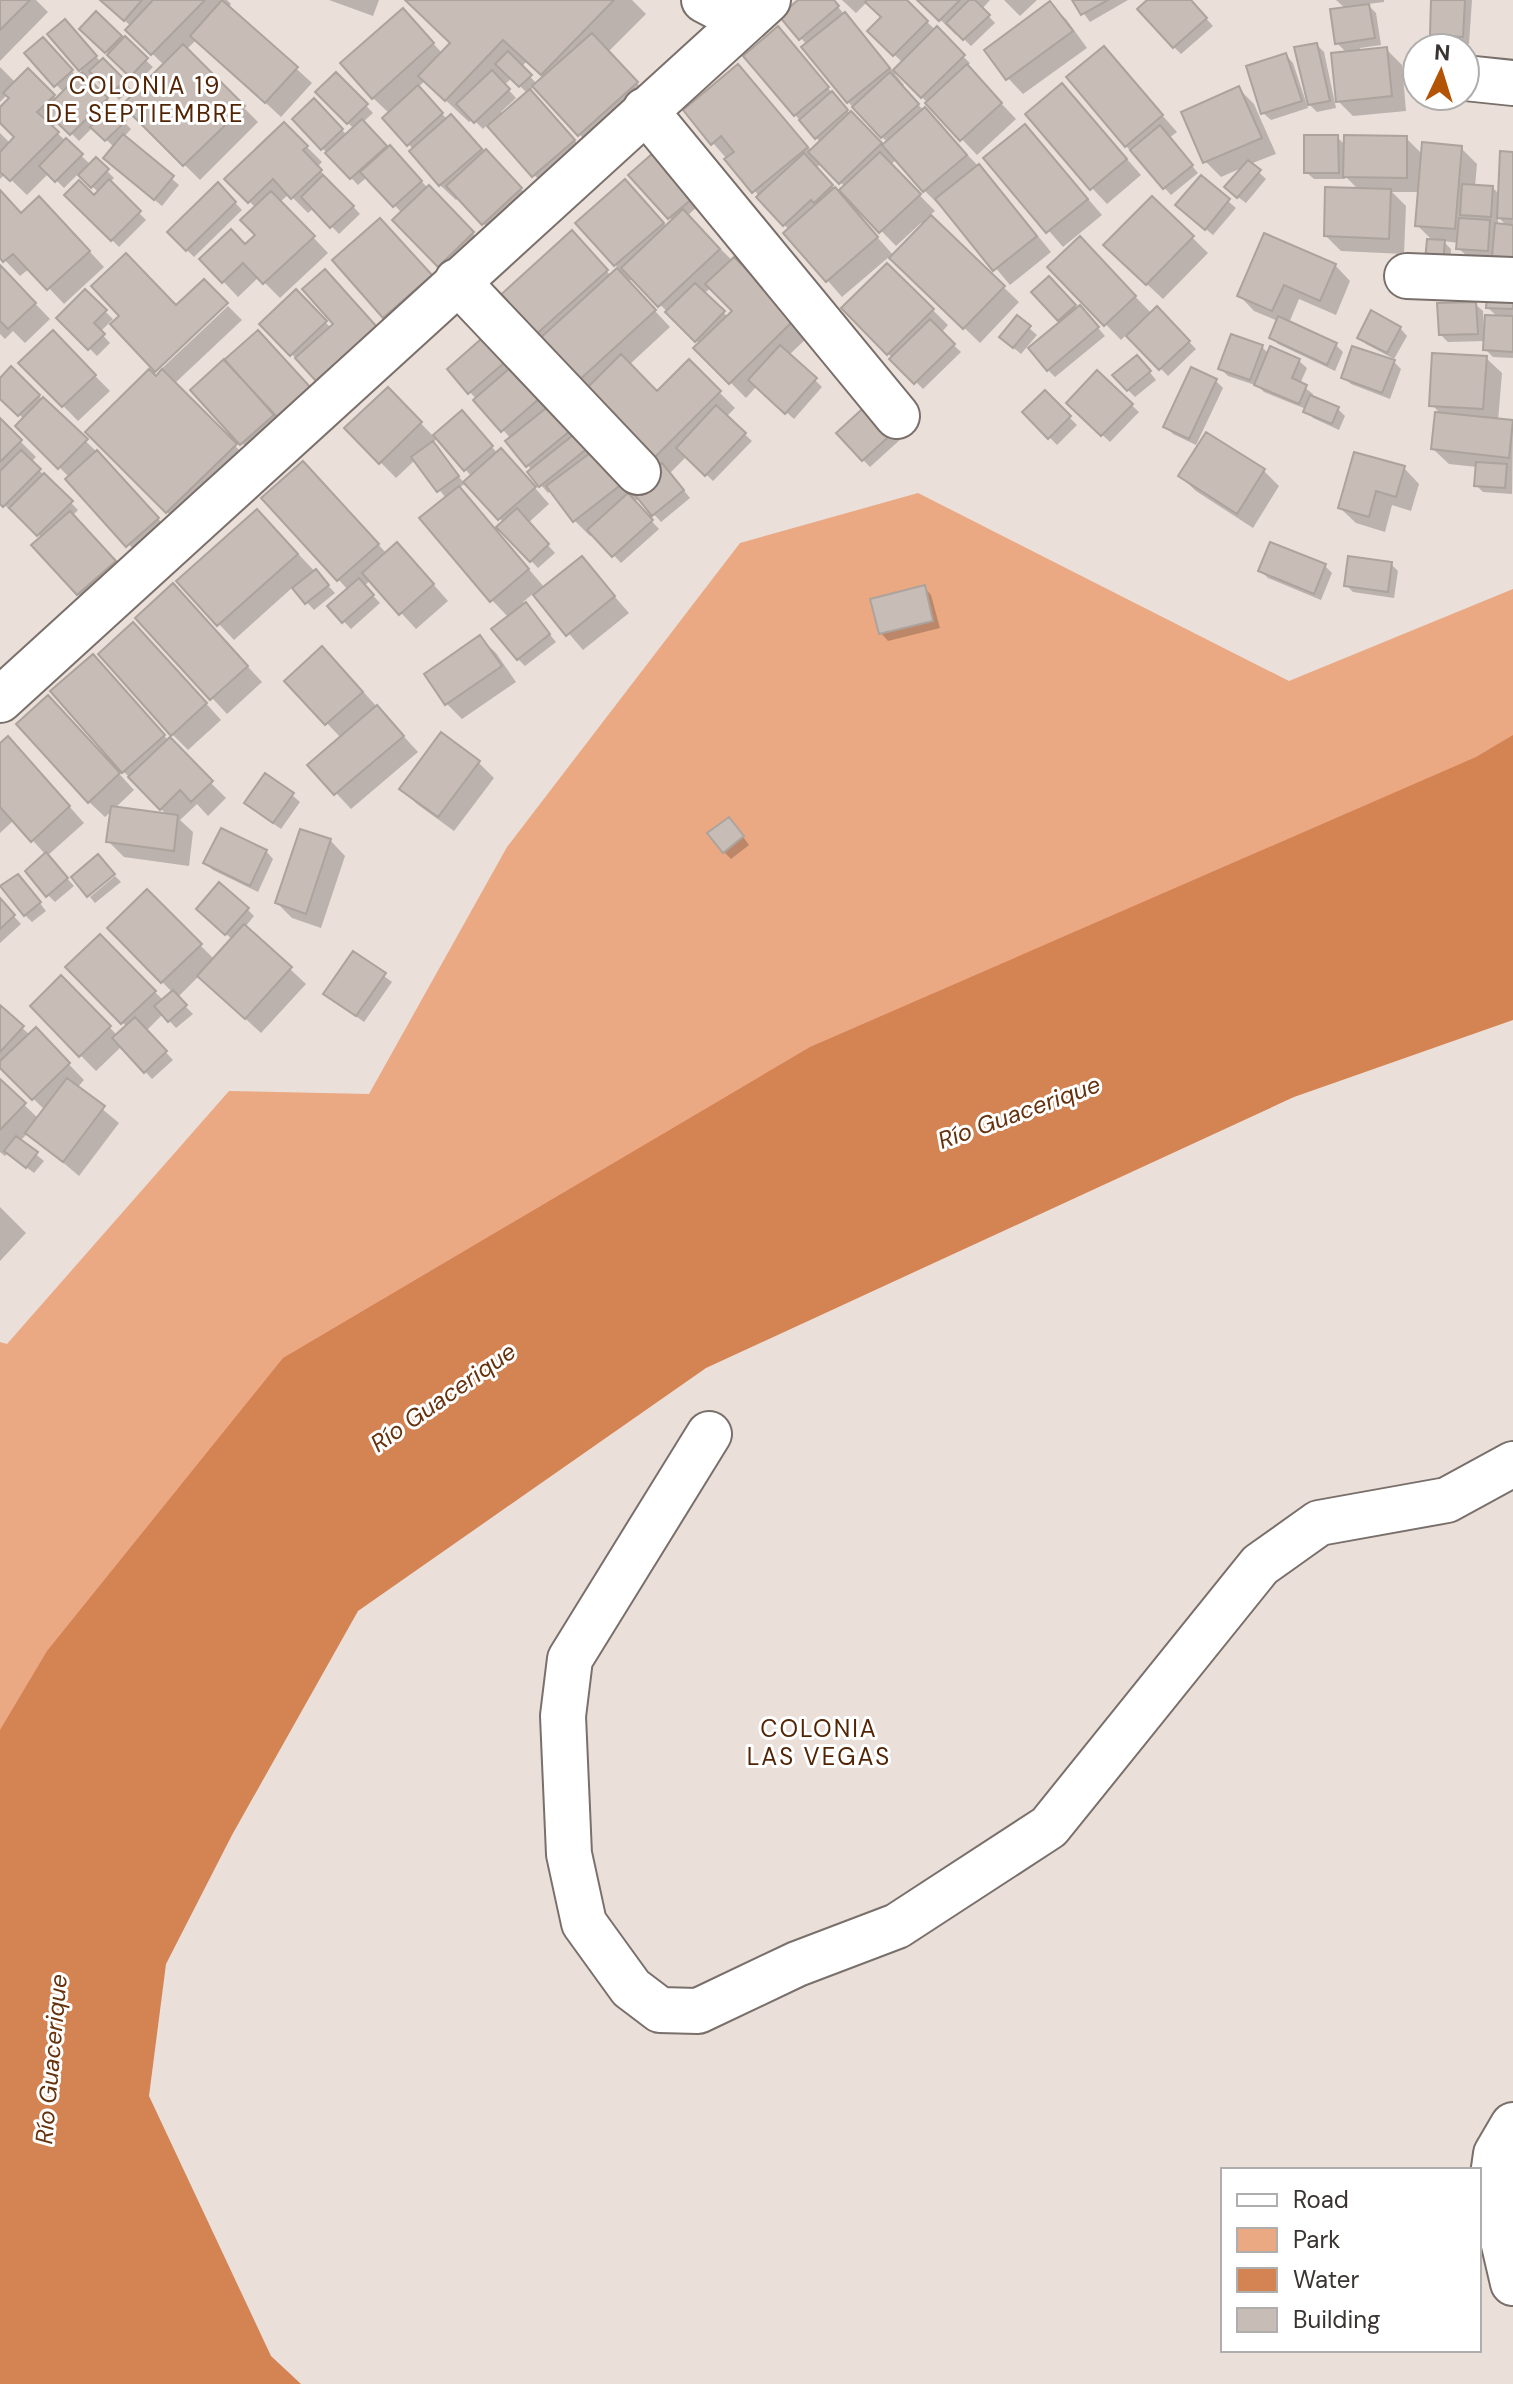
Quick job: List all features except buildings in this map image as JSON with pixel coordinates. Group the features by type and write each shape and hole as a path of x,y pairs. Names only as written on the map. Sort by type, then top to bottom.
{"street":[{"path":"704,0 756,11"},
{"path":"0,700 756,11"},
{"path":"1481,80 1513,83"},
{"path":"645,110 897,416"},
{"path":"1407,276 1513,280"},
{"path":"457,281 638,472"},
{"path":"709,1434 570,1659 563,1716 569,1854 584,1923 631,1988 660,2010 698,2011 797,1964 897,1926 1049,1827 1260,1565 1319,1523 1447,1500 1513,1464"},
{"path":"1513,2125 1496,2154 1491,2189 1513,2283"}],"green space":[{"path":"918,493 1289,681 1513,589 1513,801 0,1845 0,1342 7,1344 229,1091 369,1094 507,847 740,543"}],"water":[{"name":"Río Guacerique","path":"1513,735 1513,1020 1294,1097 706,1368 358,1611 232,1835 166,1964 149,2096 271,2356 301,2384 0,2384 0,1730 47,1651 283,1358 810,1047 1476,757"}],"district":[{"name":"COLONIA 19 DE SEPTIEMBRE","path":"145,99"},
{"name":"COLONIA LAS VEGAS","path":"819,1742"}]}
